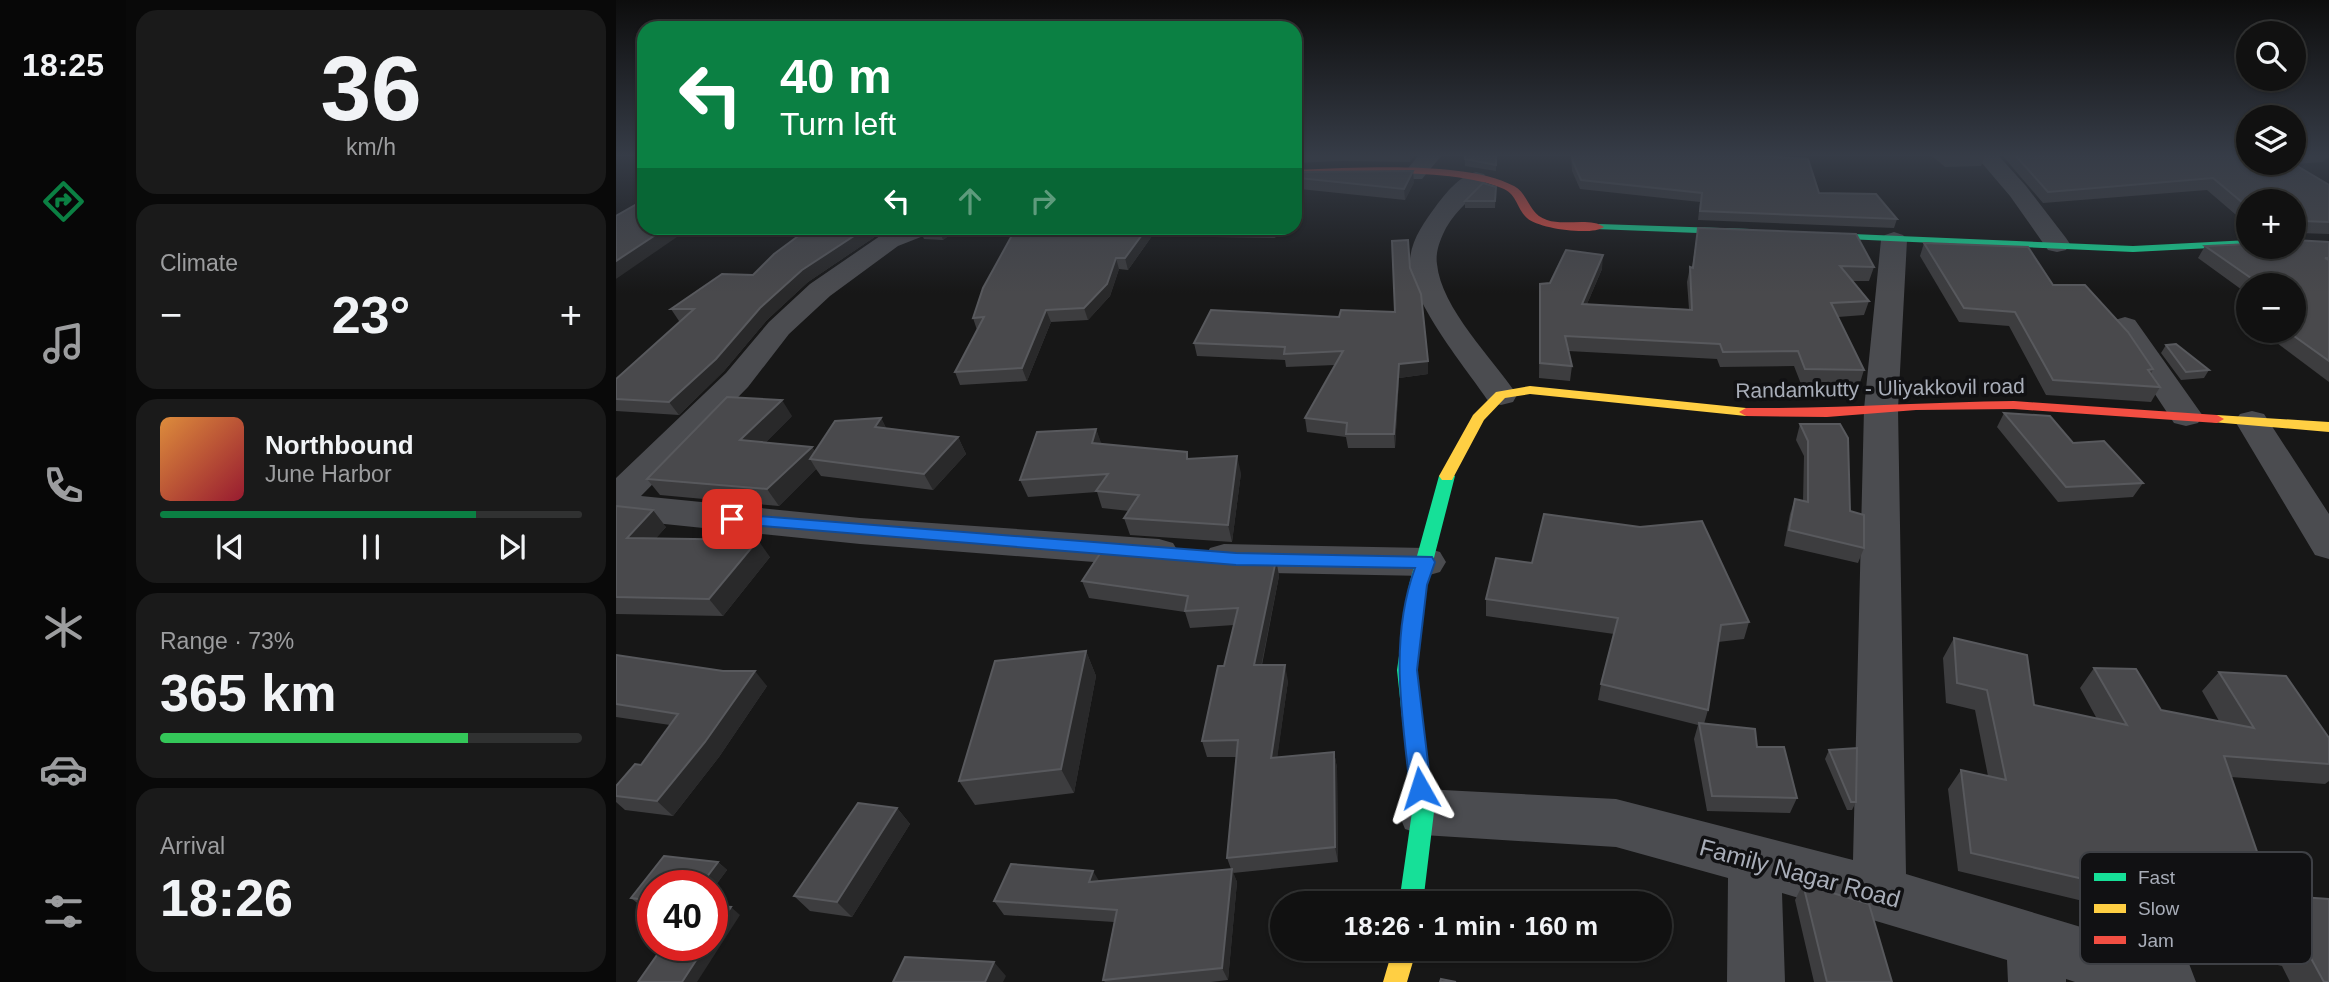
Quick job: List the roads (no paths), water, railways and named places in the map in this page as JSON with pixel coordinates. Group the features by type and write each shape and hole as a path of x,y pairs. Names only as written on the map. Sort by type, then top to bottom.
{"street":[{"path":"1413,891 1423,812 1408,670 1418,585 1426,562 1444,482 1478,418 1501,395 1428,286 1422,262 1427,244 1451,201"},
{"path":"1524,201 1529,214 1538,220 1557,225 2133,249 2236,244"},
{"path":"2025,201 2057,244"},
{"path":"616,499 737,380 779,328 820,290 889,241 904,235"},
{"path":"1879,893 1881,409 1894,240"},
{"path":"2125,327 2186,416"},
{"name":"Randamkutty - Uliyakkovil road","path":"1501,395 1530,390 1765,414 2014,405 2329,427"},
{"path":"2252,421 2329,545"},
{"path":"616,506 848,530 1222,558 1426,562"},
{"name":"Family Nagar Road","path":"1423,812 1616,823 1879,893 2036,961 2167,982"},
{"path":"1755,860 1756,982"},
{"path":"1395,982 1401,961"}]}
